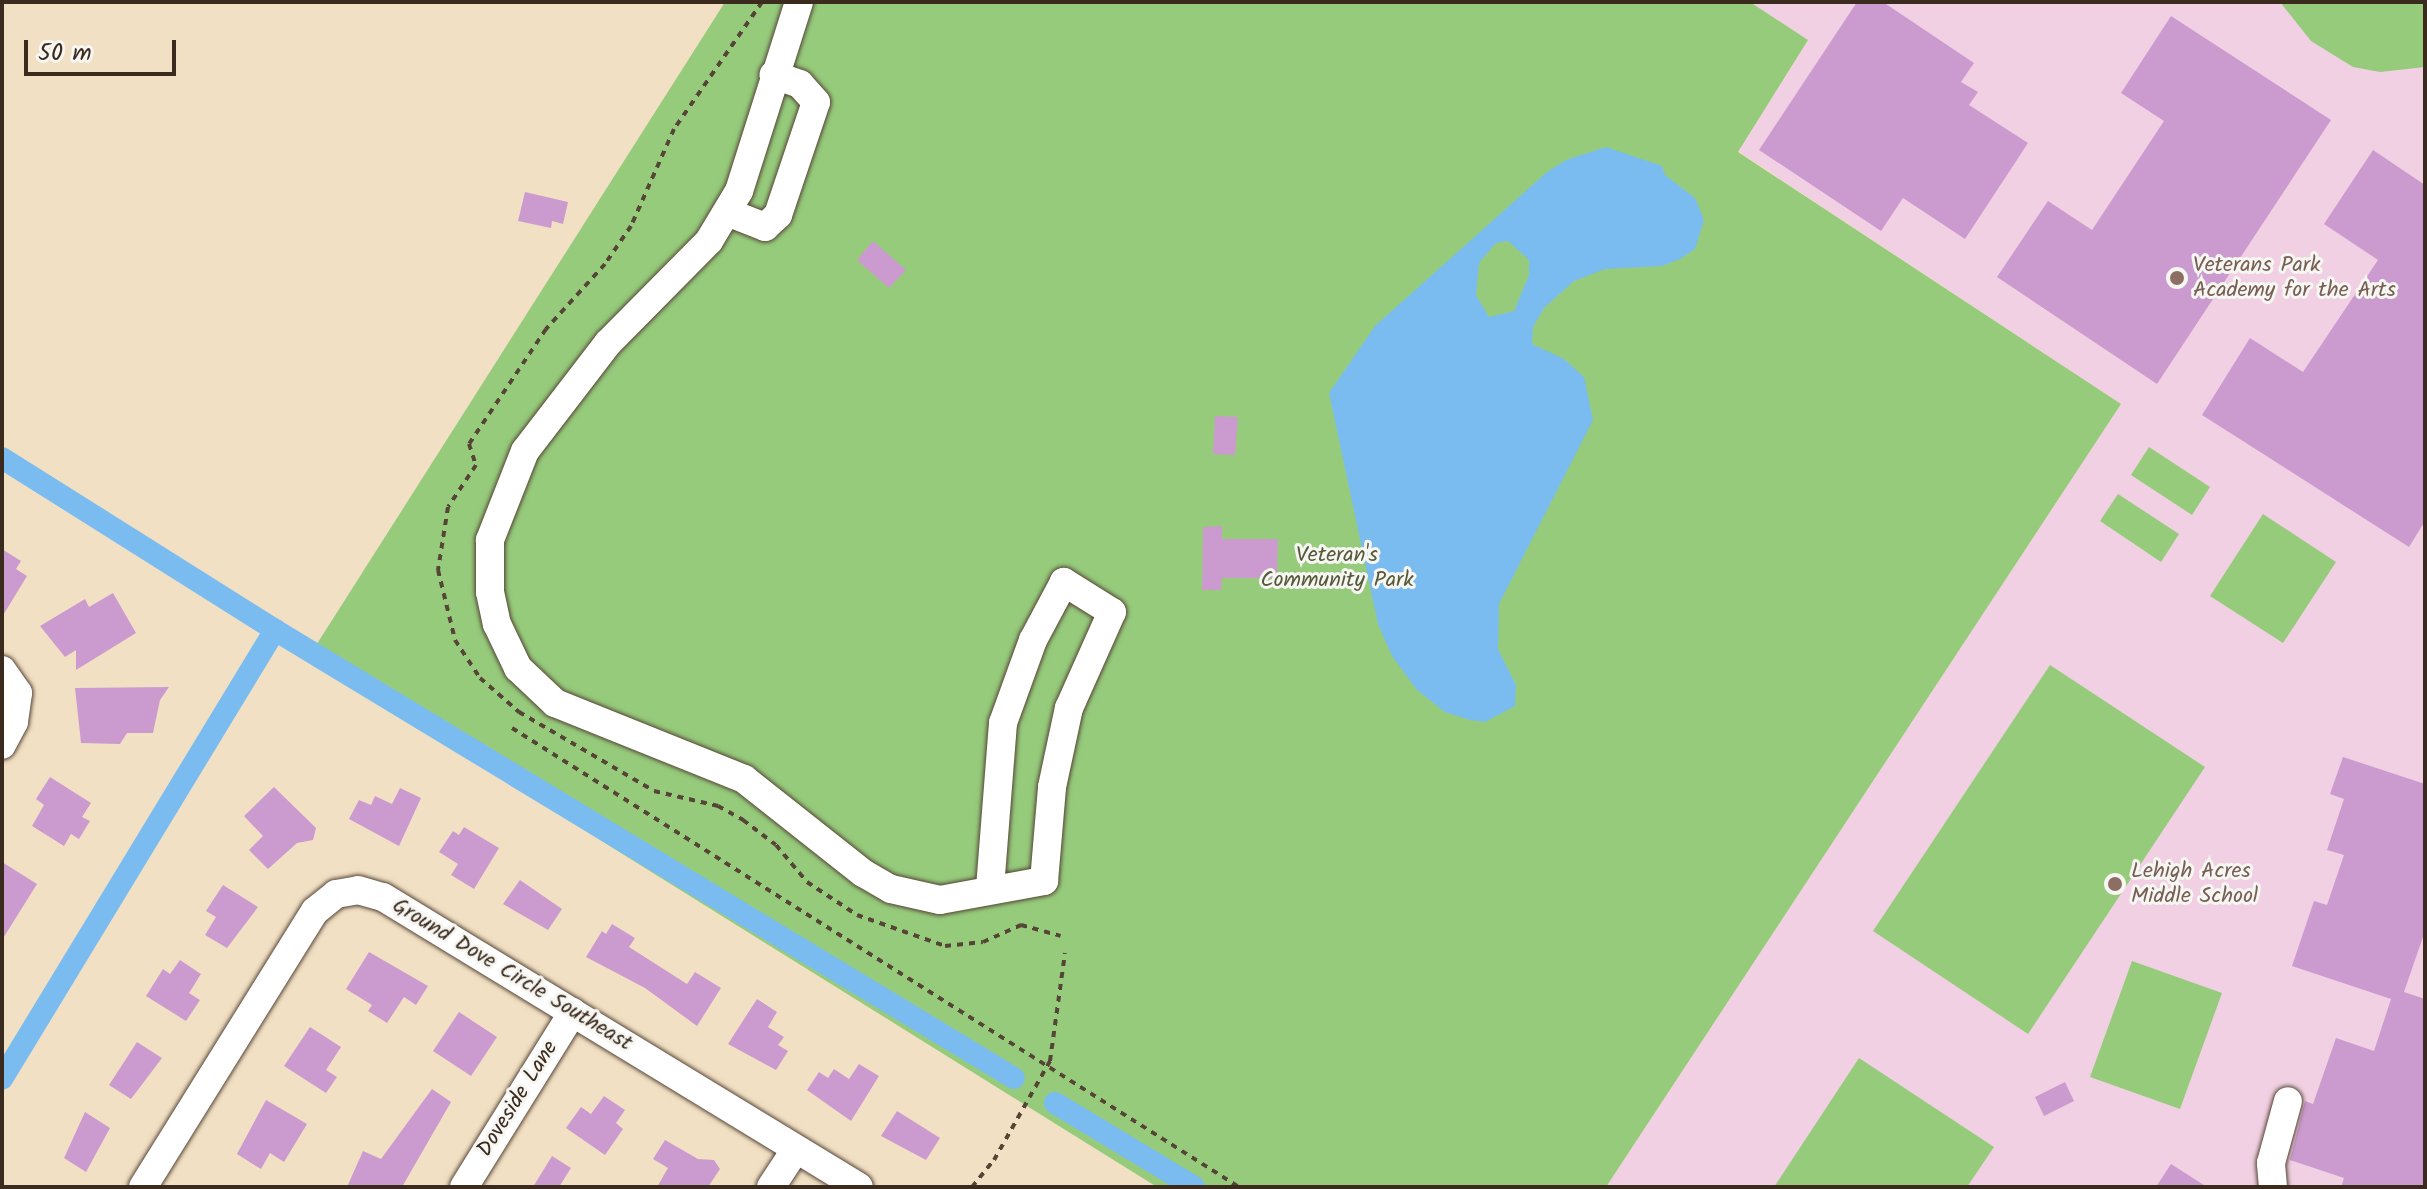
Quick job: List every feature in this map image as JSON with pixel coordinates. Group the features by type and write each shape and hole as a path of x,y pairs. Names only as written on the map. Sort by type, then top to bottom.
{"street":[{"path":"799,2 774,75 748,168 727,212 680,274 580,376 525,451 490,540 486,564 497,624 518,668 555,703 744,779 852,866 891,889 940,900 990,887 1044,881 1052,787 1069,708 1112,612 1064,582 1033,640 1003,723 990,887"},
{"path":"727,212 765,227 778,215 816,102 800,84 774,75"},
{"path":"2,745 14,722 10,682"},
{"name":"Ground Dove Circle Southeast","path":"143,1187 315,911 336,894 358,890 383,897 859,1187"},
{"name":"Doveside Lane","path":"464,1187 573,1012"},
{"path":"2273,1187 2271,1163 2288,1101"},
{"path":"771,1187 796,1149"}],"path":[{"path":"762,2 674,129 631,226 597,274 546,329 469,444 476,465 448,507 438,570 455,640 480,678 519,712 654,791 718,806 743,820 776,845 807,882 857,915 945,946 983,942 1021,925 1061,936"},
{"path":"512,728 1239,1187"},
{"path":"972,1187 994,1160 1047,1066 1065,953"}],"shaded area":[{"name":"Lehigh Acres Middle School","path":"1750,2 2425,2 2425,1187 1606,1187 2121,404 1738,151 1808,40"}],"green space":[{"name":"Veteran's Community Park","path":"725,2 1750,2 1808,40 1738,152 2121,404 1606,1187 1157,1187 308,658"},
{"path":"2280,2 2425,2 2425,67 2380,72 2353,67 2311,41"},
{"path":"2149,447 2210,487 2192,515 2131,475"},
{"path":"2118,494 2179,534 2161,562 2100,521"},
{"path":"2263,514 2336,562 2283,643 2210,596"},
{"path":"2050,665 2205,767 2028,1034 1873,931"},
{"path":"2132,961 2222,993 2180,1109 2090,1077"},
{"path":"1859,1058 1994,1147 1967,1187 1774,1187"}],"water":[{"path":"1606,147 1662,166 1665,175 1695,198 1704,220 1695,249 1680,259 1662,266 1605,269 1574,281 1544,308 1533,327 1532,344 1564,359 1584,377 1593,420 1499,604 1498,649 1516,685 1515,706 1485,722 1470,720 1445,712 1417,690 1392,656 1378,624 1329,393 1375,326 1547,172 1566,160","holes":["1508,241 1529,260 1529,275 1514,311 1489,317 1476,295 1479,263 1496,243"]}],"building":[{"path":"1857,2 1883,2 1974,63 1961,82 1978,92 1969,105 2028,143 1965,239 1903,198 1881,231 1759,150"},
{"path":"2171,16 2331,120 2157,384 1997,277 2048,201 2092,230 2164,121 2121,93"},
{"path":"2373,150 2425,185 2425,521 2409,547 2202,415 2250,338 2303,372 2378,260 2324,224"},
{"path":"525,192 568,202 563,224 552,221 551,228 518,221"},
{"path":"873,241 906,270 889,288 857,260"},
{"path":"1215,416 1238,417 1235,455 1213,454"},
{"path":"1222,526 1222,539 1278,539 1277,578 1222,578 1221,590 1202,590 1203,527"},
{"path":"2,549 21,561 16,569 27,576 2,617"},
{"path":"113,593 136,633 76,670 76,650 65,657 40,626 85,599 89,607"},
{"path":"169,687 160,700 153,733 127,733 120,744 81,743 75,688"},
{"path":"2343,757 2425,784 2425,931 2404,992 2425,999 2425,1187 2341,1187 2344,1178 2290,1160 2305,1101 2313,1104 2336,1038 2374,1051 2391,999 2292,966 2314,901 2327,905 2344,855 2327,850 2344,799 2330,794"},
{"path":"50,777 91,803 82,817 90,821 79,839 71,834 64,846 32,826 44,805 36,799"},
{"path":"274,787 316,828 313,840 297,843 268,869 249,850 263,836 244,816"},
{"path":"400,788 421,798 399,846 349,819 359,800 371,805 375,796 392,804"},
{"path":"464,827 499,848 474,889 451,875 458,864 439,852 453,831 459,835"},
{"path":"2,862 37,884 2,940"},
{"path":"520,880 562,909 548,930 503,904"},
{"path":"223,885 258,907 227,948 205,935 216,917 206,911"},
{"path":"612,924 635,938 629,947 687,984 695,972 721,988 697,1026 645,988 586,957 602,931 606,934"},
{"path":"369,952 428,986 416,1005 404,997 387,1023 368,1011 372,1005 346,989"},
{"path":"180,960 201,974 189,993 200,1000 186,1021 146,996 163,969 170,974"},
{"path":"757,999 777,1012 768,1027 784,1037 778,1045 788,1051 776,1070 728,1044"},
{"path":"459,1012 497,1037 471,1076 433,1051"},
{"path":"310,1027 341,1047 326,1070 337,1077 326,1093 284,1066"},
{"path":"137,1042 162,1058 131,1099 109,1085"},
{"path":"859,1064 879,1076 851,1121 807,1090 819,1072 828,1078 834,1069 849,1079"},
{"path":"2065,1082 2074,1101 2044,1116 2035,1097"},
{"path":"432,1089 451,1102 402,1187 347,1187 363,1151 381,1159"},
{"path":"604,1096 625,1110 616,1123 623,1129 605,1155 566,1128 581,1107 591,1114"},
{"path":"266,1100 307,1124 284,1162 270,1153 261,1169 237,1154"},
{"path":"897,1111 940,1138 926,1160 881,1136"},
{"path":"85,1112 110,1128 86,1172 64,1158"},
{"path":"665,1140 698,1159 714,1160 720,1169 708,1187 657,1187 668,1168 653,1159"},
{"path":"552,1156 571,1168 559,1187 533,1187"},
{"path":"2171,1164 2207,1187 2156,1187"}],"waterway":[{"path":"2,458 275,630 2,1079"},
{"path":"275,630 1014,1078"},
{"path":"1055,1103 1194,1187"}],"place":[{"name":"Veterans Park Academy for the Arts","path":"2177,278"},
{"name":"Lehigh Acres Middle School","path":"2115,884"}]}
